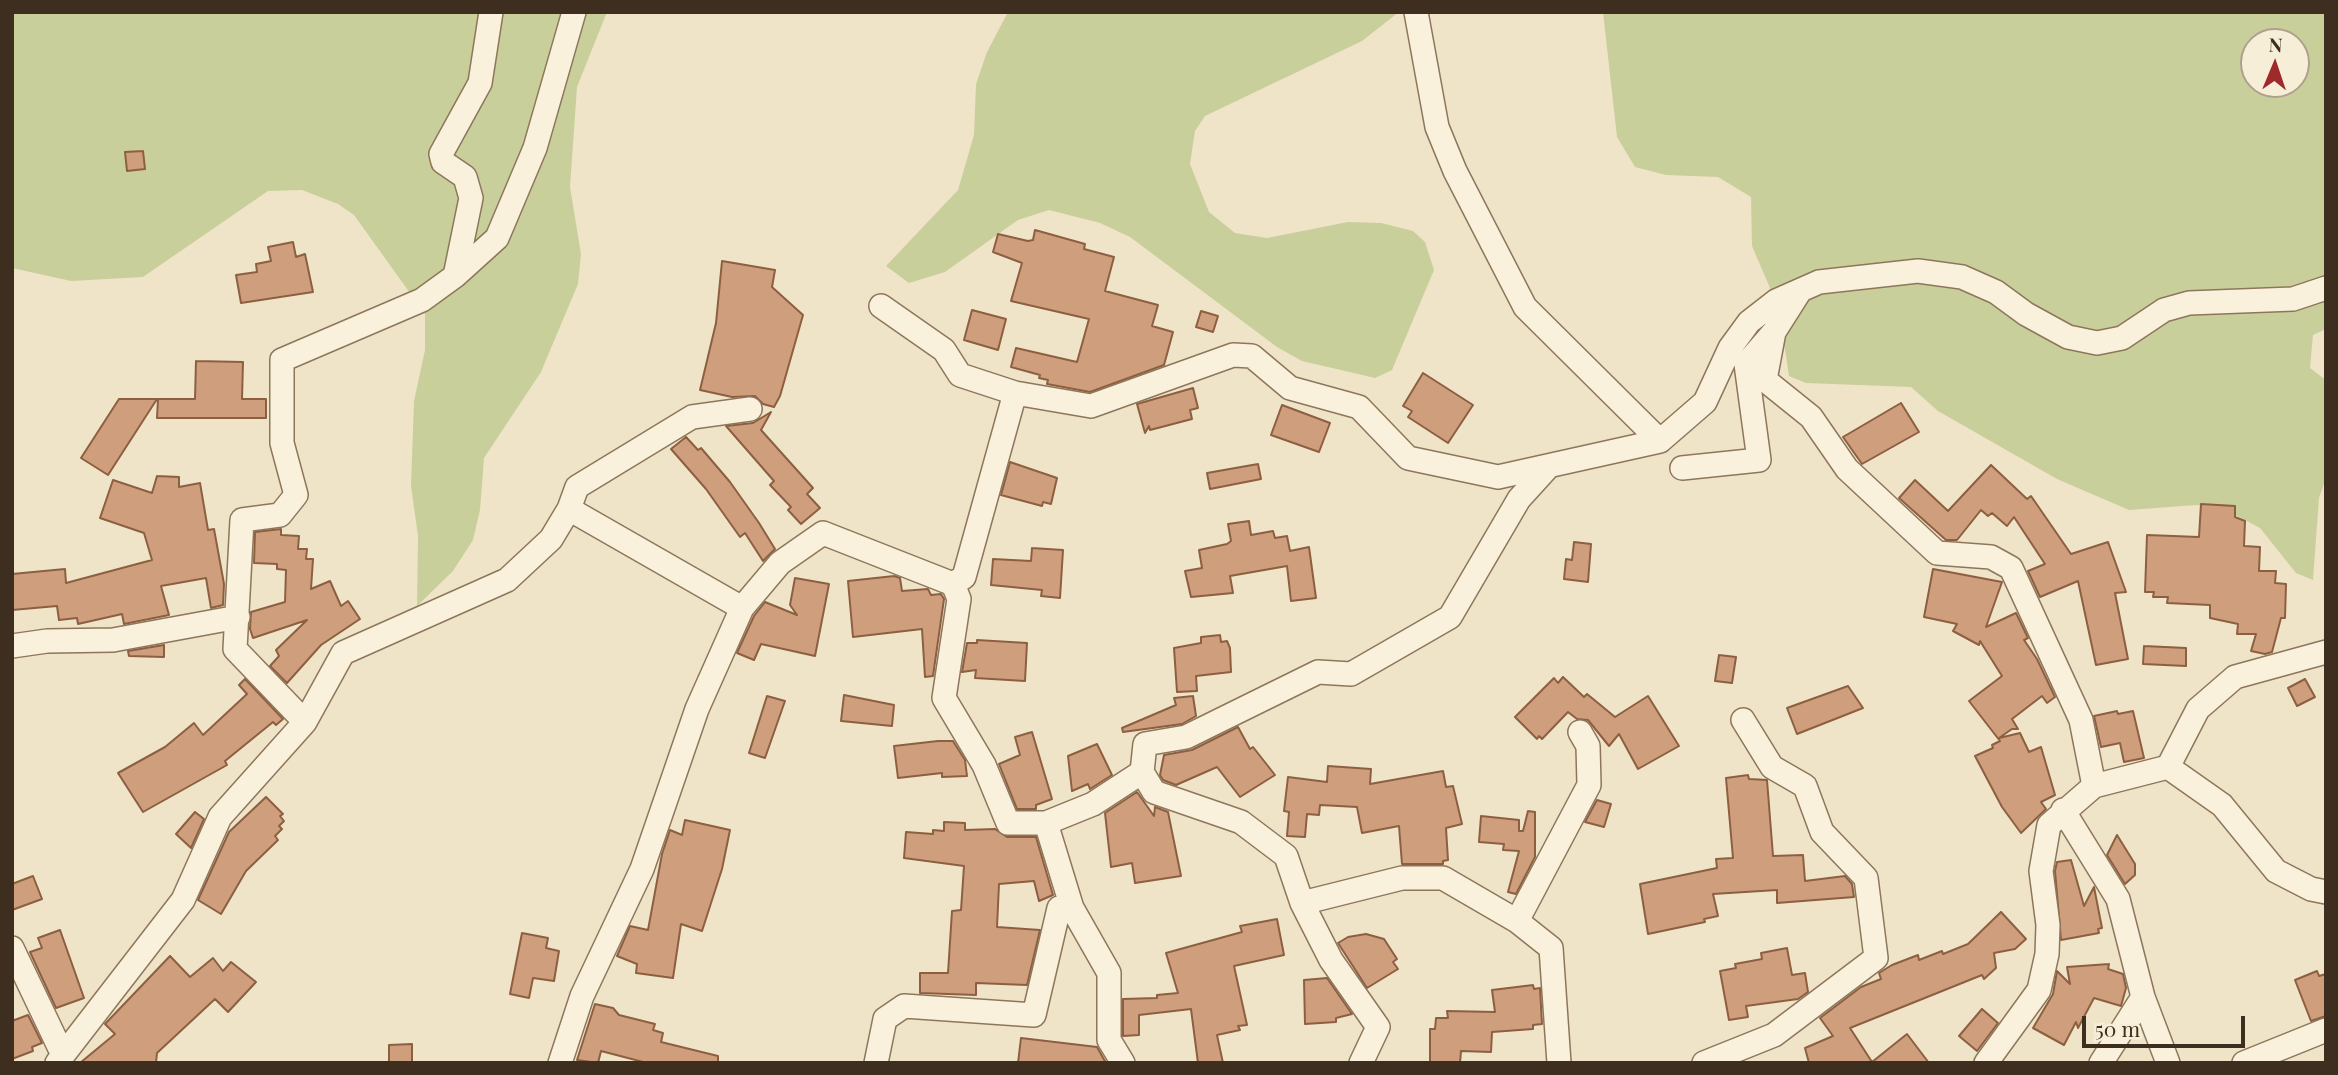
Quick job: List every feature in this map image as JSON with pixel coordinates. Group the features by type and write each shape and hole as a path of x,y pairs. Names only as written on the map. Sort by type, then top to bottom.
{"street":[{"path":"455,276 471,198 465,177 443,162 441,155 480,83 491,12"},
{"path":"305,722 235,649 243,520 280,515 296,495 282,443 282,360 422,300 455,276 497,238 535,148 574,12"},
{"path":"1416,12 1437,127 1455,172 1525,307 1660,441"},
{"path":"881,306 944,350 960,375 1015,393 1091,406 1233,355 1252,356 1290,388 1359,407 1408,457 1498,477 1660,441 1687,421 1705,402 1730,348 1749,322 1776,301 1819,282 1917,271 1962,277 1996,292 2026,314 2068,337 2097,343 2122,338 2164,310 2189,303 2292,299 2326,288"},
{"path":"1682,468 1759,460 1746,364 1774,332 1800,291"},
{"path":"1774,332 1765,380 1811,417 1847,468 1937,553 1991,557 2011,568 2081,720 2094,786"},
{"path":"953,584 964,577 1015,393"},
{"path":"12,947 60,1059 183,900 220,817 305,722 342,653 507,580 551,539 569,509 578,487 692,417 750,409"},
{"path":"1361,1063 1378,1027 1331,960 1302,903 1286,856 1241,822 1154,792 1142,772 1146,744 1186,737 1318,672 1351,674 1450,617 1519,499 1549,466"},
{"path":"569,509 742,608"},
{"path":"560,1063 582,996 642,869 697,709 742,608 780,563 823,533 953,584 959,599 944,698 984,765 1007,823 1046,823 1093,804 1142,772"},
{"path":"12,646 47,641 113,640 238,617"},
{"path":"1986,1063 2039,990 2047,954 2048,925 2041,871 2049,825 2063,810 2094,786 2168,767 2198,709 2235,677 2326,652"},
{"path":"1704,1063 1774,1035 1876,958 1866,878 1822,832 1805,786 1772,767 1743,720"},
{"path":"1517,921 1588,785 1588,747 1580,732"},
{"path":"2168,767 2222,805 2276,871 2311,889 2326,892"},
{"path":"2063,810 2118,899 2143,996 2168,1063"},
{"path":"1046,823 1072,908 1109,973 1108,1040 1123,1063"},
{"path":"1302,903 1402,877 1443,878 1517,921 1551,948 1559,1063"},
{"path":"876,1063 885,1019 904,1006 1034,1015 1059,908 1072,908"},
{"path":"2101,1063 2143,996"},
{"path":"2244,1063 2326,1030"}],"green space":[{"path":"12,12 607,12 577,87 570,187 581,254 578,284 541,372 484,458 480,510 473,540 453,571 417,606 418,536 411,486 414,401 425,350 425,314 354,215 338,204 302,190 268,191 143,277 71,281 12,268"},
{"path":"1008,12 1399,12 1362,41 1205,116 1195,131 1190,164 1209,212 1235,233 1267,238 1348,222 1381,223 1413,231 1425,242 1434,270 1392,370 1375,378 1302,361 1277,347 1130,237 1100,223 1049,210 1018,220 945,272 909,283 886,266 958,190 974,135 976,84 987,52"},
{"path":"1603,12 2326,12 2326,329 2313,335 2310,368 2326,380 2326,478 2319,498 2313,580 2296,573 2260,528 2230,512 2197,505 2129,510 2057,479 1938,411 1911,387 1806,383 1789,376 1779,309 1752,246 1751,197 1718,177 1666,175 1635,167 1617,137"}],"building":[{"path":"143,151 145,169 127,171 125,152"},
{"path":"1035,230 1085,244 1084,249 1114,257 1105,291 1158,305 1152,326 1173,332 1164,365 1090,392 1047,384 1048,380 1039,378 1040,375 1011,367 1016,348 1077,362 1089,319 1011,301 1022,263 993,252 998,234 1028,241 1033,240"},
{"path":"293,242 296,257 305,254 313,292 241,303 236,275 257,272 256,264 271,261 268,247"},
{"path":"722,261 775,270 772,287 803,315 780,396 774,407 763,404 755,396 732,397 700,390 716,323"},
{"path":"972,310 1006,319 998,350 964,340"},
{"path":"1201,311 1218,316 1213,332 1196,327"},
{"path":"196,361 243,362 242,399 266,399 266,418 157,418 158,399 195,399"},
{"path":"1423,373 1473,405 1448,443 1408,417 1412,411 1403,406"},
{"path":"1193,388 1198,408 1190,410 1192,419 1150,430 1149,426 1145,433 1137,404"},
{"path":"119,399 157,399 108,475 81,458"},
{"path":"1901,403 1919,432 1862,464 1843,437"},
{"path":"1282,405 1330,423 1319,452 1271,435"},
{"path":"771,412 761,430 813,488 807,494 820,508 801,524 788,510 791,507 770,485 774,481 726,426 753,423"},
{"path":"686,437 698,450 701,448 730,482 759,523 775,549 763,561 745,533 740,537 706,489 671,449"},
{"path":"1010,462 1057,478 1051,504 1043,502 1042,506 1001,495"},
{"path":"1258,464 1261,479 1210,489 1207,473"},
{"path":"1991,465 2027,499 2031,496 2071,554 2108,542 2126,592 2115,593 2128,659 2096,665 2078,581 2040,597 2028,571 2045,564 2014,517 2007,526 1992,513 1988,516 1981,510 1957,540 1946,540 1899,498 1915,480 1948,511"},
{"path":"157,476 179,477 179,487 200,483 208,530 214,529 224,584 223,605 211,608 206,578 161,586 169,615 124,624 122,614 78,624 77,618 59,620 57,606 12,610 12,574 65,569 66,583 152,560 144,533 100,518 113,480 152,493"},
{"path":"2201,504 2235,506 2235,517 2245,521 2244,546 2260,547 2259,571 2276,571 2275,583 2286,584 2285,618 2281,618 2272,652 2265,654 2251,651 2256,634 2237,634 2238,624 2210,618 2210,605 2167,603 2168,597 2153,597 2154,592 2145,592 2147,535 2199,537"},
{"path":"1249,521 1251,535 1273,531 1275,538 1287,536 1290,551 1309,547 1316,598 1291,601 1287,566 1230,576 1233,593 1191,597 1185,571 1202,568 1199,550 1227,544 1231,541 1228,524"},
{"path":"281,529 281,535 299,536 298,549 307,549 306,559 313,559 311,589 330,581 341,606 348,601 360,619 321,645 287,683 270,666 279,656 276,650 307,620 253,638 250,629 251,612 285,602 286,570 277,569 277,564 254,563 255,532"},
{"path":"1574,542 1591,544 1588,582 1564,579 1566,559 1572,560"},
{"path":"1032,548 1063,550 1060,598 1041,596 1042,590 991,585 993,559 1031,561"},
{"path":"1933,569 2002,582 1986,627 2016,613 2028,638 2024,640 2037,659 2055,697 2047,703 2042,696 2012,719 2018,729 2012,729 1999,738 2020,733 2029,752 2041,747 2055,795 2041,802 2046,809 2021,833 2002,807 1975,756 1993,748 1992,745 2000,741 1969,701 2002,676 1980,641 1979,645 1953,631 1957,624 1924,617"},
{"path":"894,576 900,578 902,591 928,589 931,595 941,594 944,599 933,676 925,677 922,629 853,637 848,581"},
{"path":"795,578 829,584 815,656 761,644 754,660 737,653 754,616 765,602 797,615 790,605"},
{"path":"1220,635 1221,642 1227,641 1230,648 1231,672 1196,676 1197,691 1177,692 1174,648 1201,643 1201,637"},
{"path":"977,640 1027,643 1025,681 975,678 976,670 962,672 967,643 977,643"},
{"path":"164,645 164,657 129,656 128,651"},
{"path":"2144,646 2186,648 2186,666 2143,664"},
{"path":"1719,655 1736,657 1732,683 1715,681"},
{"path":"1563,677 1584,697 1587,694 1615,717 1648,696 1679,746 1638,769 1619,734 1609,746 1588,720 1577,719 1568,712 1542,739 1539,736 1537,739 1515,717 1554,678 1558,683"},
{"path":"245,679 283,719 276,725 273,722 225,761 227,765 143,812 118,773 165,747 194,723 203,735 247,694 239,685"},
{"path":"2305,679 2315,697 2297,706 2288,688"},
{"path":"1848,686 1863,708 1797,734 1787,708"},
{"path":"844,695 894,705 892,726 841,721"},
{"path":"767,696 785,701 765,758 749,753"},
{"path":"1193,696 1196,716 1182,724 1123,732 1122,728 1176,705 1174,698"},
{"path":"2117,711 2118,714 2133,711 2144,758 2124,762 2120,743 2101,747 2094,716"},
{"path":"1238,727 1250,749 1253,747 1275,775 1240,797 1217,767 1176,785 1163,780 1160,775 1164,755 1192,750"},
{"path":"1032,732 1052,799 1036,805 1036,809 1017,809 999,764 1020,755 1015,737"},
{"path":"953,741 965,760 967,776 942,777 942,773 898,778 894,746"},
{"path":"1097,744 1112,775 1090,789 1088,784 1072,791 1068,756"},
{"path":"1328,766 1371,769 1370,784 1443,771 1446,787 1453,786 1462,824 1446,828 1448,860 1443,861 1443,864 1402,864 1399,826 1362,833 1357,807 1320,805 1319,815 1307,814 1305,837 1287,836 1289,812 1284,811 1288,777 1327,782"},
{"path":"1748,775 1749,779 1767,780 1773,856 1803,855 1805,881 1845,876 1852,884 1854,897 1777,903 1777,890 1713,894 1718,916 1704,919 1705,922 1648,934 1640,884 1717,868 1716,859 1733,858 1726,778"},
{"path":"1137,792 1154,816 1155,807 1168,812 1181,876 1135,883 1132,863 1111,867 1105,813"},
{"path":"266,797 283,814 280,816 284,821 279,826 282,829 275,836 278,840 246,871 221,914 198,900 229,832"},
{"path":"1597,800 1611,804 1604,827 1585,822"},
{"path":"1528,811 1535,812 1535,857 1516,894 1508,892 1519,851 1503,850 1504,844 1479,842 1481,816 1519,820 1519,831 1523,831"},
{"path":"195,812 204,819 191,848 176,834"},
{"path":"685,820 730,830 722,869 702,931 681,924 673,978 636,973 637,964 617,956 630,926 648,930 662,854 670,830 682,835"},
{"path":"944,822 965,823 965,830 995,829 1007,837 1036,837 1053,895 1039,901 1034,881 999,884 997,927 1040,930 1027,985 976,983 976,995 920,993 920,973 948,973 952,911 961,910 964,866 904,858 906,832 933,834 933,830 944,831"},
{"path":"2117,835 2135,864 2135,875 2125,884 2107,855"},
{"path":"2071,860 2084,906 2094,887 2102,928 2098,929 2099,933 2061,940 2055,871 2057,862"},
{"path":"33,876 42,899 12,910 12,884"},
{"path":"2001,912 2026,939 2015,949 1994,953 1996,968 1984,979 1982,975 1850,1028 1872,1062 1907,1034 1929,1063 1809,1063 1805,1048 1833,1036 1820,1018 1861,987 1881,979 1879,973 1892,965 1918,955 1919,960 1942,951 1943,954 1968,944"},
{"path":"1277,919 1284,955 1234,966 1247,1025 1238,1026 1240,1030 1217,1035 1223,1063 1198,1063 1191,1009 1139,1015 1139,1035 1123,1036 1123,999 1157,998 1157,995 1178,993 1166,953 1242,932 1240,926"},
{"path":"60,930 84,998 56,1008 30,952 42,948 38,938"},
{"path":"522,933 548,938 546,948 559,951 554,981 533,978 529,998 510,994"},
{"path":"1366,934 1384,939 1397,959 1393,962 1398,969 1367,988 1338,943 1348,937"},
{"path":"1787,948 1792,975 1805,973 1808,992 1798,999 1746,1006 1748,1017 1729,1020 1720,971 1736,968 1735,964 1762,959 1761,953"},
{"path":"170,956 190,977 213,958 223,971 231,962 256,982 228,1012 215,999 157,1053 156,1063 80,1063 115,1034 105,1024"},
{"path":"2109,964 2108,969 2123,974 2126,988 2121,1006 2094,998 2078,1028 2076,1022 2064,1045 2033,1028 2053,994 2057,971 2070,984 2067,967"},
{"path":"2317,971 2319,976 2326,974 2326,1016 2311,1021 2295,980"},
{"path":"1327,978 1352,1014 1336,1018 1336,1022 1305,1024 1304,980"},
{"path":"1533,985 1534,989 1540,988 1542,1024 1533,1025 1533,1029 1492,1032 1491,1052 1461,1051 1460,1063 1430,1063 1430,1029 1435,1029 1436,1018 1448,1018 1447,1011 1495,1012 1492,990"},
{"path":"595,1004 613,1008 619,1015 655,1024 653,1030 663,1033 661,1042 718,1056 718,1063 647,1063 601,1051 598,1063 577,1060"},
{"path":"1982,1009 1998,1023 1977,1051 1959,1036"},
{"path":"28,1015 42,1043 32,1047 33,1051 12,1059 12,1021"},
{"path":"1021,1038 1097,1047 1106,1063 1018,1063"},
{"path":"412,1044 412,1063 389,1063 389,1045"}]}
